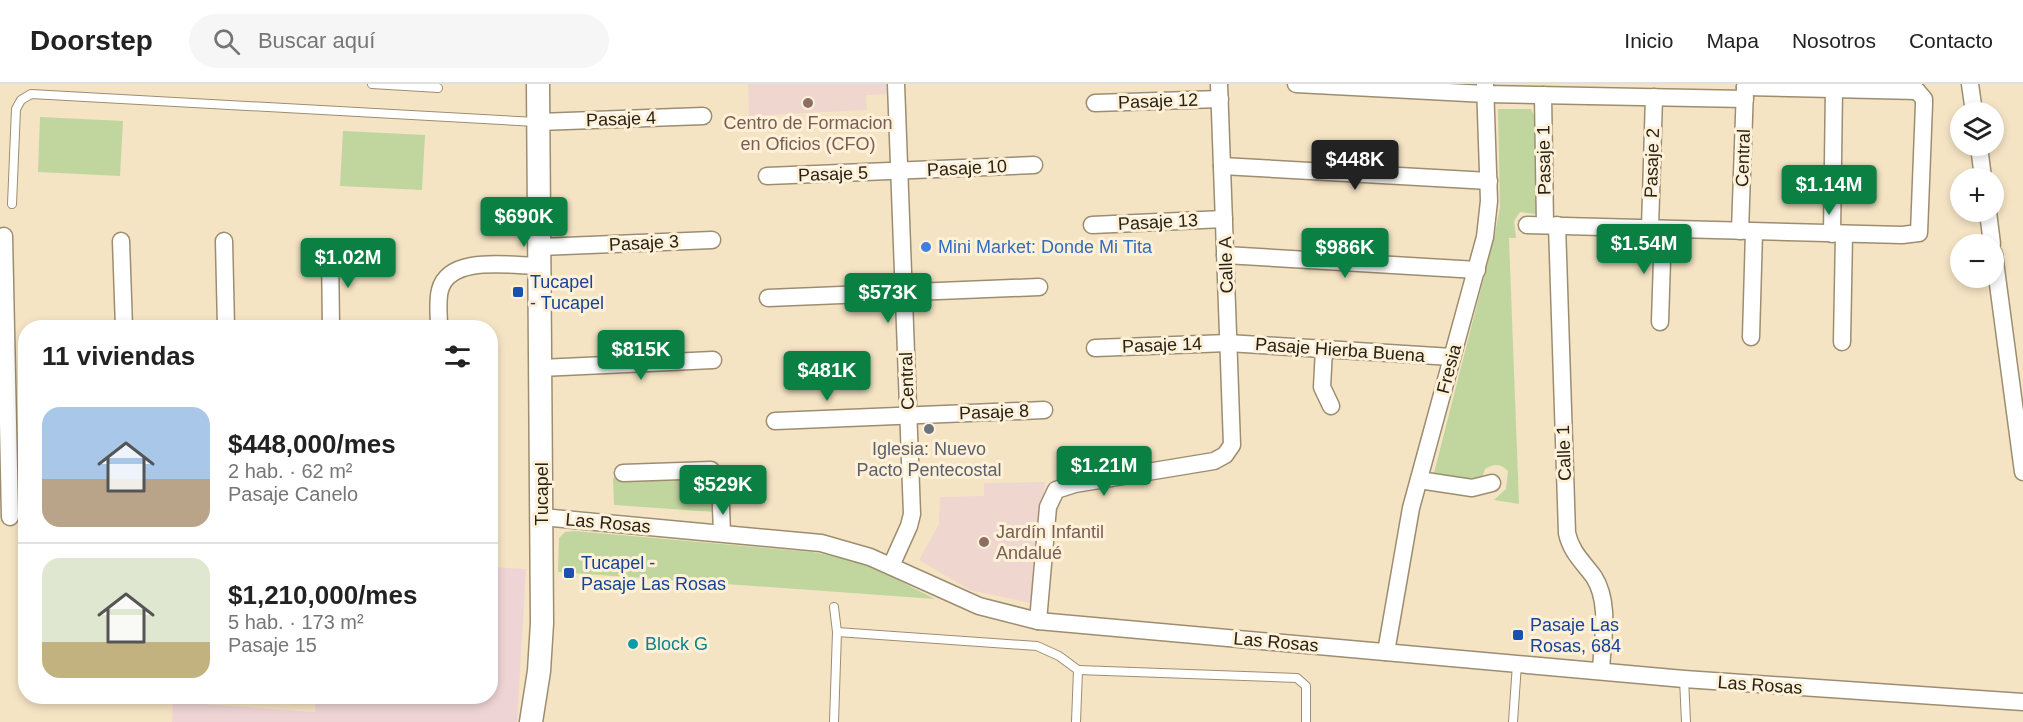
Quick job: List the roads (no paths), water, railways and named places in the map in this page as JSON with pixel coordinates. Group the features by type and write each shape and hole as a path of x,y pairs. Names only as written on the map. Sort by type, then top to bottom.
{"main road":[{"name":"Tucapel","path":"531,722 542,634 538,84"}],"street":[{"name":"Central","path":"891,566 907,532 912,514 896,84"},
{"path":"1296,84 1486,89 1543,95 1654,97 1745,90 1919,88 1924,99 1919,233 1838,234 1527,225"},
{"path":"1970,84 1973,102"},
{"path":"1834,88 1842,342"},
{"name":"Fresia","path":"1386,652 1404,543 1477,270 1488,219 1486,89"},
{"name":"Central","path":"1745,90 1751,338"},
{"name":"Pasaje 12","path":"1095,103 1220,92"},
{"name":"Calle A","path":"1038,621 1048,507 1056,490 1075,484 1214,461 1226,455 1232,446 1220,92"},
{"name":"Pasaje 1","path":"1543,95 1551,225"},
{"name":"Pasaje 2","path":"1654,97 1660,322"},
{"name":"Pasaje 4","path":"538,122 703,116"},
{"name":"Pasaje 10","path":"899,172 1035,165"},
{"path":"1222,166 1489,181"},
{"name":"Pasaje 5","path":"767,176 899,172"},
{"name":"Pasaje 13","path":"1092,225 1224,219"},
{"name":"Calle 1","path":"1551,225 1566,533 1572,549 1593,577 1602,597 1604,618 1601,671"},
{"path":"4,236 12,518"},
{"name":"Pasaje 3","path":"540,256 712,240"},
{"path":"121,241 124,320"},
{"path":"224,241 226,320"},
{"path":"330,251 331,320"},
{"path":"1225,255 1477,270"},
{"path":"439,320 440,290 443,281 456,269 540,256"},
{"path":"768,298 1039,287"},
{"path":"1999,288 2023,470"},
{"name":"Pasaje 14","path":"1095,348 1228,343"},
{"name":"Pasaje Hierba Buena","path":"1228,343 1452,357"},
{"path":"1324,349 1322,387 1331,406"},
{"path":"541,368 713,360"},
{"name":"Pasaje 8","path":"775,421 1044,410"},
{"path":"623,473 711,470 720,480 722,533"},
{"path":"1419,480 1472,488 1492,483"},
{"name":"Las Rosas","path":"542,518 821,543 891,566 979,606 1038,621 1684,680 2023,702"}],"lane":[{"path":"372,84 438,88"},
{"path":"12,204 16,109 21,100 31,94 538,122"},
{"path":"834,607 837,632 834,722"},
{"path":"837,632 1037,646 1059,656 1078,670 1296,678 1306,686 1306,722"},
{"path":"1513,722 1517,663"},
{"path":"1076,722 1078,670"},
{"path":"1684,680 1686,722"}],"place":[{"name":"Centro de Formacion en Oficios (CFO)","path":"808,103"},
{"name":"Mini Market: Donde Mi Tita","path":"926,247"},
{"name":"Tucapel - Tucapel","path":"518,292"},
{"name":"Iglesia: Nuevo Pacto Pentecostal","path":"929,429"},
{"name":"Jardín Infantil Andalué","path":"984,542"},
{"name":"Tucapel - Pasaje Las Rosas","path":"569,573"},
{"name":"Pasaje Las Rosas, 684","path":"1518,635"},
{"name":"Block G","path":"633,644"}]}
